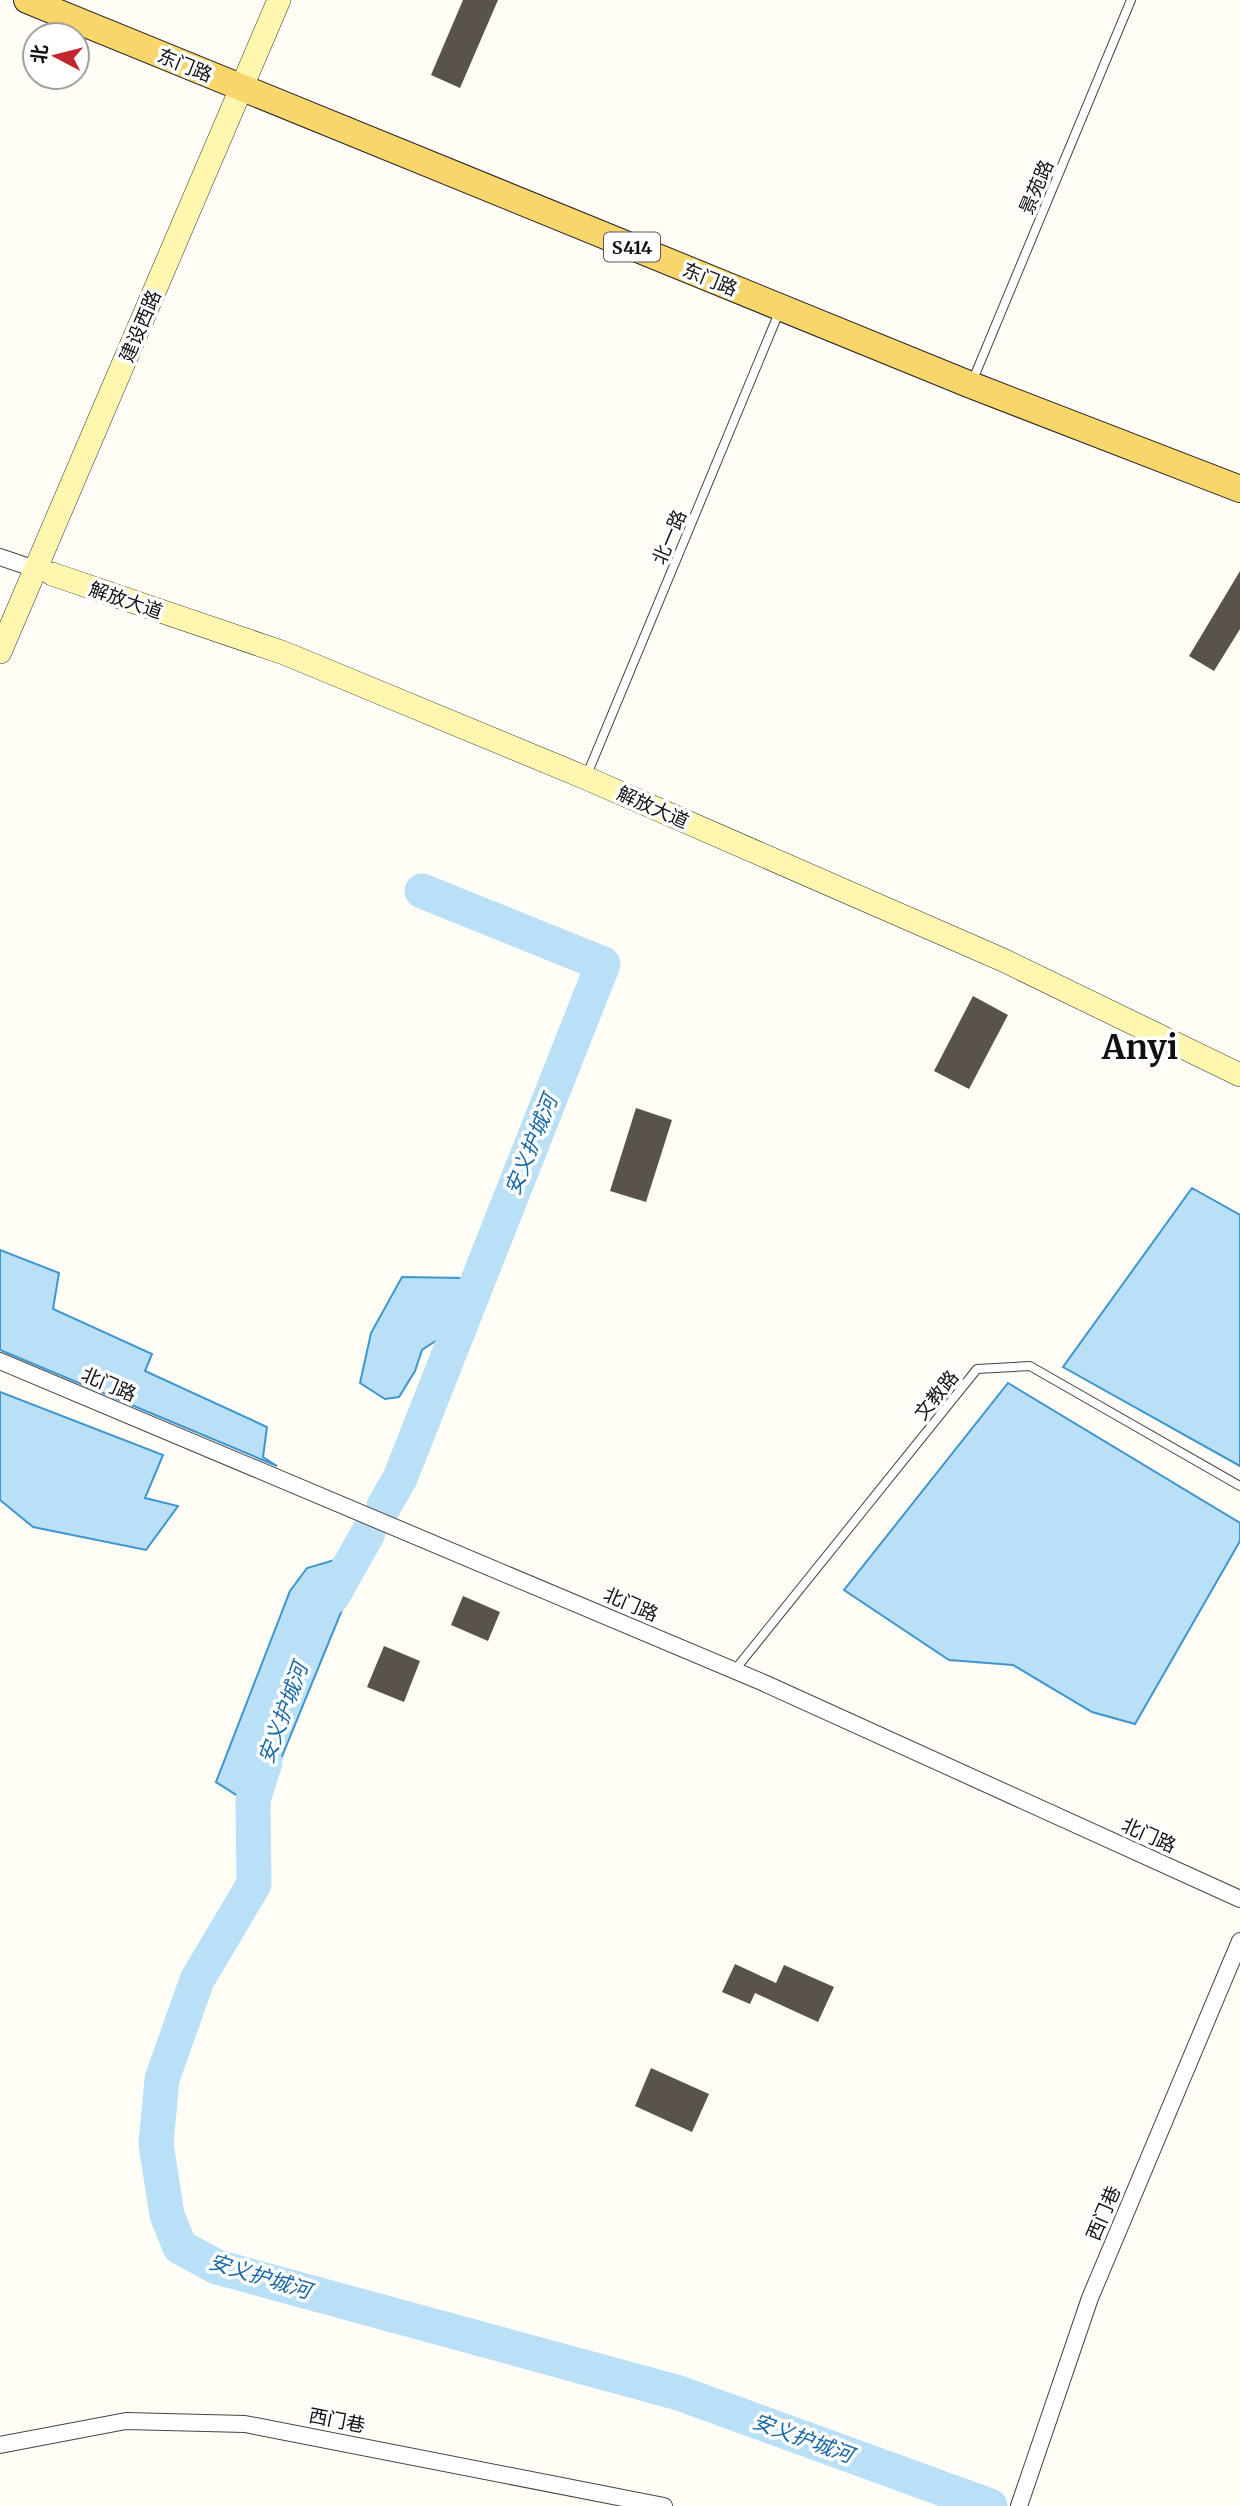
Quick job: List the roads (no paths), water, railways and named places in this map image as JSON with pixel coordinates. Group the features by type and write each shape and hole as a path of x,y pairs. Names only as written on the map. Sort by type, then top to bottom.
{"main road":[{"name":"东门路","path":"27,0 971,385 1240,489"}],"street":[{"name":"建设西路","path":"0,652 43,571 279,0"},
{"path":"0,556 43,571"},
{"name":"解放大道","path":"43,571 284,653 586,778 1003,960 1240,1075"},
{"name":"北门路","path":"0,1361 734,1671 1240,1899"},
{"name":"西门巷","path":"1019,2506 1090,2298 1240,1941"},
{"name":"西门巷","path":"0,2445 126,2421 245,2424 664,2506"}],"lane":[{"name":"景苑路","path":"971,385 1131,0"},
{"name":"北一路","path":"586,778 781,308"},
{"name":"文教路","path":"734,1671 977,1369 1030,1366 1240,1486"}],"water":[{"path":"1192,1188 1240,1215 1240,1466 1063,1367"},
{"path":"0,1250 59,1273 53,1309 152,1354 145,1371 267,1427 263,1457 277,1466 0,1350"},
{"path":"402,1277 465,1278 451,1321 437,1340 422,1350 415,1371 399,1397 385,1399 360,1383 371,1333"},
{"path":"1008,1383 1240,1523 1240,1541 1135,1724 1092,1712 1013,1665 949,1660 844,1590"},
{"path":"0,1392 163,1455 145,1498 178,1506 146,1550 33,1527 0,1500"},
{"path":"376,1548 344,1605 260,1810 216,1782 290,1591 307,1568"}],"waterway":[{"name":"安义护城河","path":"384,1506 400,1478 603,964 422,891"},
{"name":"安义护城河","path":"332,1597 368,1533"},
{"name":"安义护城河","path":"265,1762 253,1800 254,1884 197,1980 162,2079 156,2144 167,2215 180,2247 217,2267 679,2393 990,2506"}],"district":[{"name":"Anyi","path":"1140,1047"}]}
